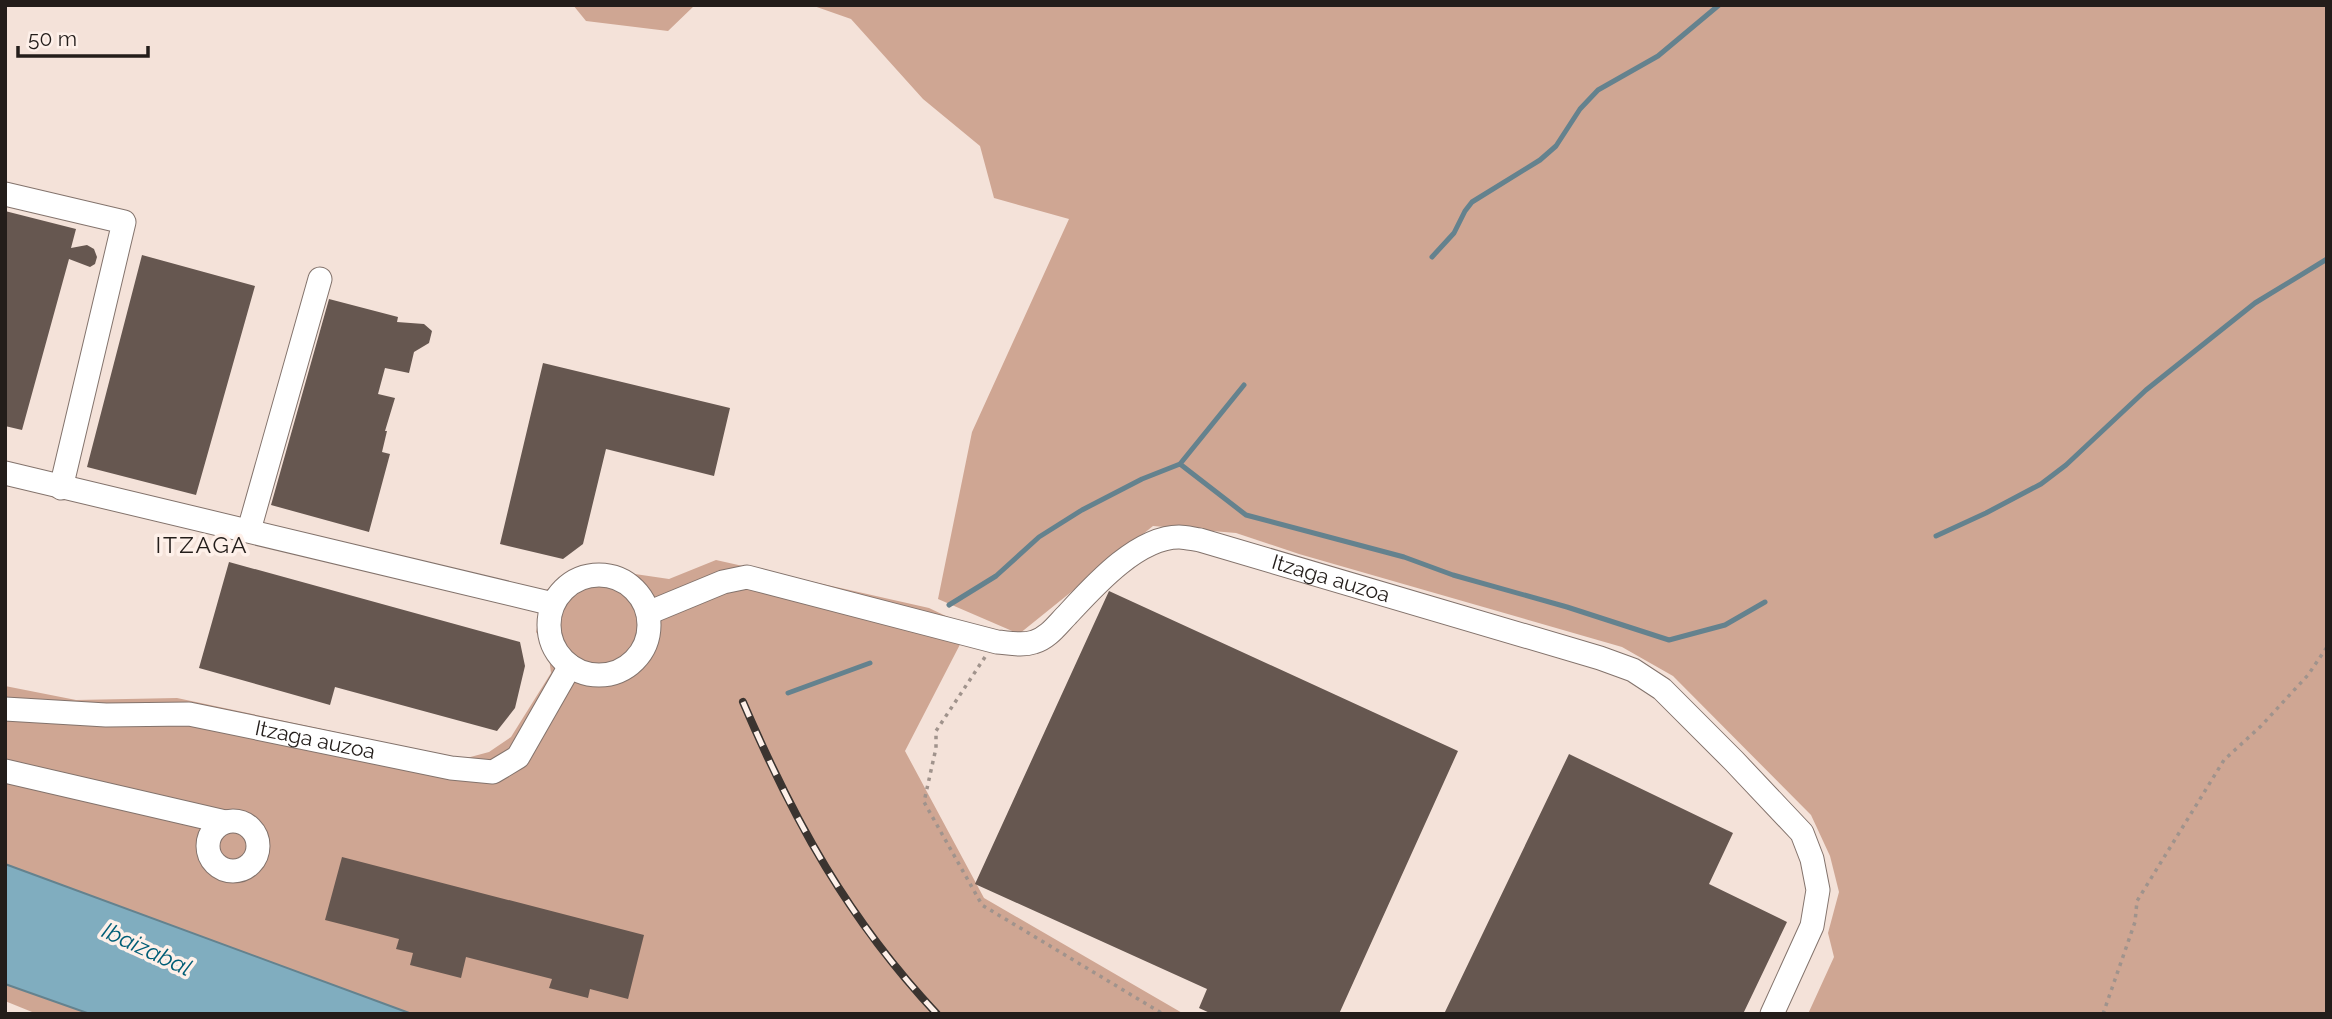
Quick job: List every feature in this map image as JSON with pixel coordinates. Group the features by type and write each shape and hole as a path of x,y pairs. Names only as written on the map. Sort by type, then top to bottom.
{"street":[{"path":"5,194 124,222 61,488"},
{"path":"249,530 320,279"},
{"path":"5,473 553,604"},
{"name":"Itzaga auzoa","path":"648,613 723,582 747,577 997,642 1018,645 1046,637 1091,589 1134,552 1158,540 1178,537 1200,540 1600,657 1633,670 1662,689 1802,833 1812,859 1818,890 1812,926 1772,1014"},
{"path":"603,574 632,586 642,598 648,613 649,630 644,646 634,661 620,670 604,675 586,674 570,667 552,645 549,617 553,604 561,591 573,581 588,575 603,574"},
{"name":"Itzaga auzoa","path":"5,709 106,715 189,714 452,768 493,772 518,757 570,667"},
{"path":"5,771 225,822"}],"path":[{"path":"997,642 969,679 936,731 936,748 924,802 982,905 1163,1014"},
{"path":"2103,1014 2135,922 2137,901 2224,760 2261,726 2308,676 2327,647"}],"shaded area":[{"path":"573,5 695,5 668,31 586,21"},
{"path":"811,5 2327,5 2327,1014 1808,1014 1834,957 1828,933 1839,892 1830,856 1811,815 1673,676 1622,647 1299,554 1236,533 1153,526 1019,634 938,599 972,432 1069,219 994,198 980,146 923,99 851,19"},
{"path":"716,560 929,608 969,627 905,751 984,898 1184,1014 37,1014 5,1001 5,686 76,700 177,698 463,759 489,752 511,737 551,673 548,650 536,632 546,590 579,570 594,568 669,579"}],"water":[{"name":"Ibaizabal","path":"5,864 412,1014 90,1014 5,984"}],"building":[{"path":"5,211 76,229 71,248 87,245 94,249 97,257 95,264 90,267 69,259 22,430 5,426"},
{"path":"142,255 255,286 196,495 87,467"},
{"path":"329,299 398,317 397,322 424,324 432,331 429,343 414,352 409,373 385,368 378,394 395,398 382,452 390,454 369,532 271,505"},
{"path":"543,363 730,408 714,476 606,449 583,544 563,559 500,544"},
{"path":"229,562 520,642 525,666 515,708 497,731 335,687 330,705 199,668"},
{"path":"1109,591 1458,751 1339,1014 1212,1014 1199,1008 1207,989 975,884"},
{"path":"1569,754 1733,833 1709,884 1787,922 1743,1014 1444,1014"},
{"path":"342,857 644,935 628,999 590,989 588,998 549,988 552,979 466,957 461,978 410,965 413,953 396,949 399,939 325,920"}],"waterway":[{"path":"1432,257 1454,233 1472,202 1540,160 1556,146 1580,109 1598,90 1658,56 1719,5"},
{"path":"1936,536 2041,484 2066,465 2146,390 2255,303 2327,259"},
{"path":"949,605 996,576 1039,537 1082,510 1142,479 1180,464 1244,385"},
{"path":"1180,464 1246,515 1404,557 1453,575 1567,607 1669,640 1725,625 1765,602"},
{"path":"788,693 870,663"}],"railway":[{"path":"743,702 782,788 826,867 876,942 937,1014"}],"district":[{"name":"ITZAGA","path":"202,545"}]}
